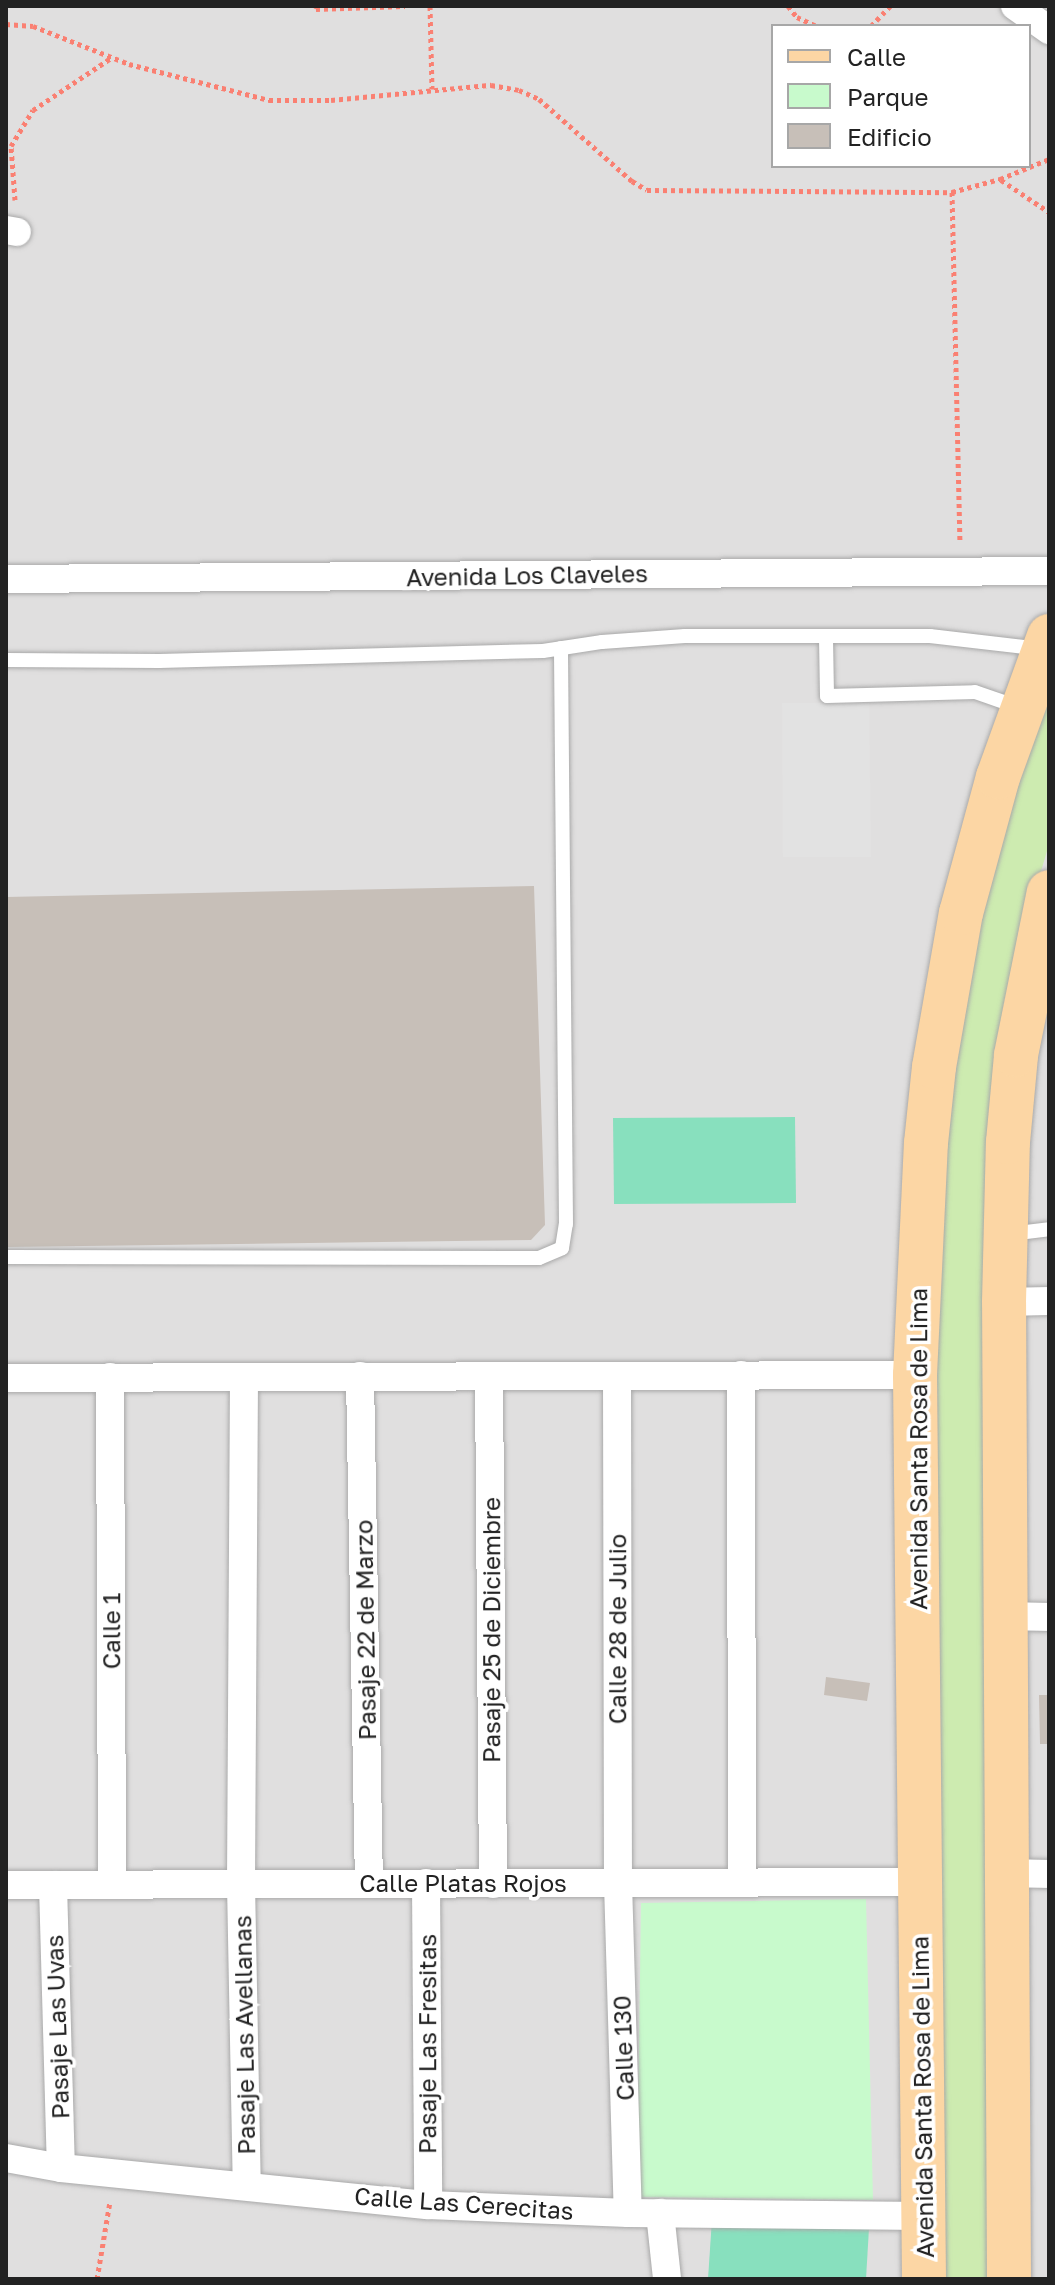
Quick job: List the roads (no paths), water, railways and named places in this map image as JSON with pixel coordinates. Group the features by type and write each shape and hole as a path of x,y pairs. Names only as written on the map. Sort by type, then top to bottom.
{"main road":[{"name":"Avenida Santa Rosa de Lima","path":"924,2279 915,1375 926,1143 945,996 961,913 1021,708 1046,643"},
{"path":"1009,2279 1028,1873 1006,1616 1004,1302 1016,1055 1049,892"}],"street":[{"path":"1015,6 1049,30"},
{"name":"Avenida Los Claveles","path":"6,579 1049,571"},
{"path":"1004,1302 1049,1301"},
{"path":"741,1375 742,1883"},
{"path":"6,1378 915,1375"},
{"name":"Pasaje 22 de Marzo","path":"360,1376 369,1884"},
{"name":"Pasaje 25 de Diciembre","path":"489,1376 493,1884"},
{"name":"Calle 28 de Julio","path":"617,1376 618,1883"},
{"name":"Calle 1","path":"110,1377 112,1885"},
{"name":"Pasaje Las Avellanas","path":"244,1377 241,1884 247,2186"},
{"path":"1006,1616 1049,1617"},
{"name":"Calle Platas Rojos","path":"6,1885 919,1882"},
{"name":"Pasaje Las Fresitas","path":"426,1883 428,2205"},
{"name":"Calle 130","path":"618,1883 628,2213"},
{"name":"Pasaje Las Uvas","path":"53,1885 61,2168"},
{"name":"Calle Las Cerecitas","path":"6,2158 61,2168 428,2205 628,2213 923,2216"},
{"path":"660,2213 667,2279"}],"lane":[{"path":"6,660 159,661 561,648 685,636 930,636 1046,643"},
{"path":"826,638 827,696 975,692 1021,708"},
{"path":"6,1257 539,1258 562,1248 566,1224 561,648"},
{"path":"1006,1235 1049,1229"}]}
